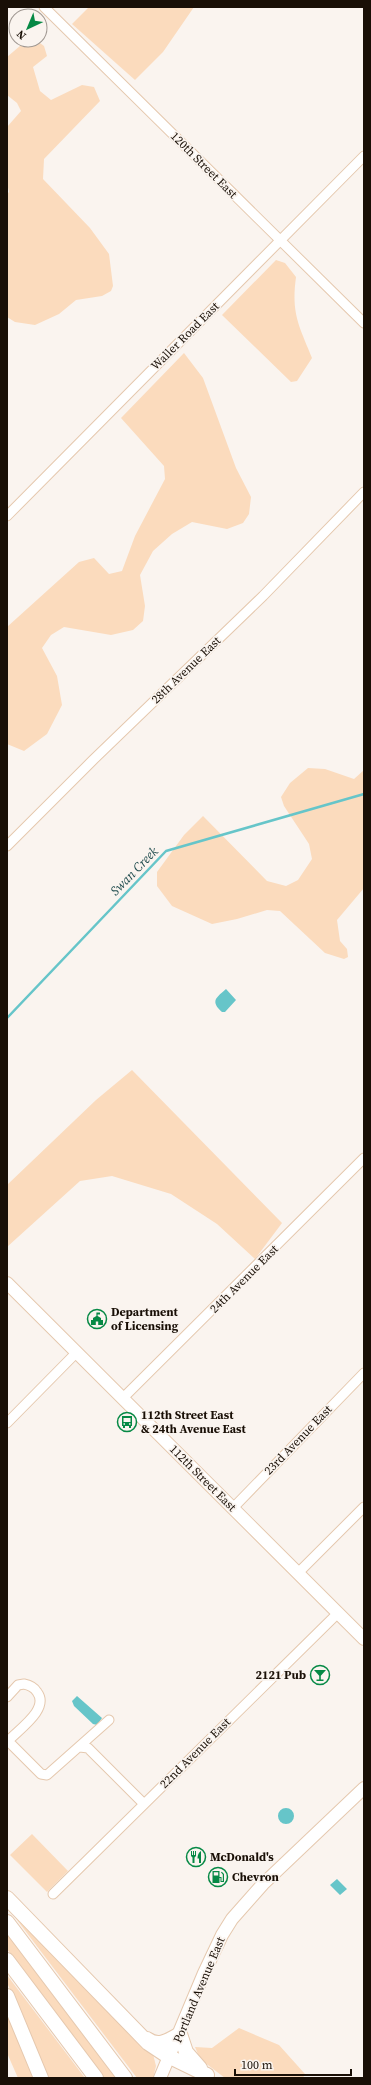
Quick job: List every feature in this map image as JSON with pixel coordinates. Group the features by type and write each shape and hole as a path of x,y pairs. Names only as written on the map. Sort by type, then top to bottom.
{"highway":[{"path":"7,1898 134,2029 154,2047 170,2057 209,2076"},
{"path":"7,1922 125,2078"},
{"path":"7,1960 96,2078"},
{"path":"7,1996 41,2078"},
{"path":"134,2029 156,2043 166,2042 180,2034 190,2058 209,2076"}],"main road":[{"name":"112th Street East","path":"7,1283 364,1639"},
{"name":"Portland Avenue East","path":"160,2078 180,2034 204,1973 222,1935 232,1919 258,1890 364,1788"}],"street":[{"name":"120th Street East","path":"44,7 364,323"},
{"name":"Waller Road East","path":"7,516 364,156"},
{"name":"28th Avenue East","path":"7,846 97,755 263,596 364,492"},
{"name":"24th Avenue East","path":"123,1398 364,1158"},
{"path":"7,1424 76,1353"},
{"name":"23rd Avenue East","path":"233,1508 364,1373"},
{"path":"298,1573 364,1507"},
{"name":"22nd Avenue East","path":"53,1894 338,1613"},
{"path":"7,1697 21,1684 26,1684 35,1689 40,1697 41,1704 36,1712 7,1741 40,1774 47,1775 50,1773 109,1720"},
{"path":"80,1747 88,1748 144,1804"}],"shaded area":[{"path":"89,7 194,7 163,52 135,80 72,24"},
{"path":"18,48 45,48 47,56 33,67 40,91 51,100 82,85 94,87 100,101 44,159 43,179 90,228 109,254 113,286 111,291 102,296 76,300 59,314 35,325 15,322 7,317 7,194 9,192 7,183 7,127 21,111 17,103 7,95 7,57"},
{"path":"276,260 285,263 296,277 295,310 300,328 312,358 297,381 291,382 222,315"},
{"path":"184,353 203,378 236,468 251,497 249,514 243,523 227,529 192,522 172,534 153,551 140,575 145,606 143,621 133,630 111,635 64,627 51,635 42,648 57,676 62,705 47,734 24,751 7,744 7,627 79,562 94,558 109,574 122,571 135,536 165,479 164,466 121,418"},
{"path":"308,768 325,769 354,779 364,770 364,888 337,920 340,941 347,949 348,957 344,959 325,953 280,911 267,910 237,919 212,924 172,906 157,886 157,872 184,835 203,816 267,881 286,886 298,880 312,859 309,844 284,806 281,797 290,783"},
{"path":"132,1070 282,1223 255,1259 217,1224 171,1194 112,1176 80,1181 7,1247 7,1185 96,1100"},
{"path":"32,1834 68,1871 47,1892 10,1855"},
{"path":"14,1916 153,2054 156,2066 153,2078 137,2078"},
{"path":"7,1934 116,2078 105,2078 7,1949"},
{"path":"7,1975 85,2078 46,2078 16,2001 7,1983"},
{"path":"7,2012 33,2078 18,2078 7,2053"},
{"path":"239,2028 279,2045 305,2074 303,2078 225,2078 200,2059 195,2047 212,2048"}],"water":[{"path":"226,989 236,1000 225,1012 222,1012 215,1002 217,997"},
{"path":"77,1696 102,1718 97,1725 93,1724 74,1706 72,1701"},
{"path":"286,1808 293,1813 294,1816 289,1823 286,1824 279,1819 278,1816 283,1809"},
{"path":"337,1879 347,1889 340,1895 330,1885"}],"waterway":[{"name":"Swan Creek","path":"7,1018 166,851 364,794"}],"place":[{"name":"Department of Licensing","path":"97,1319"},
{"name":"112th Street East & 24th Avenue East","path":"127,1422"},
{"name":"2121 Pub","path":"320,1675"},
{"name":"McDonald's","path":"196,1857"},
{"name":"Chevron","path":"218,1877"}]}
